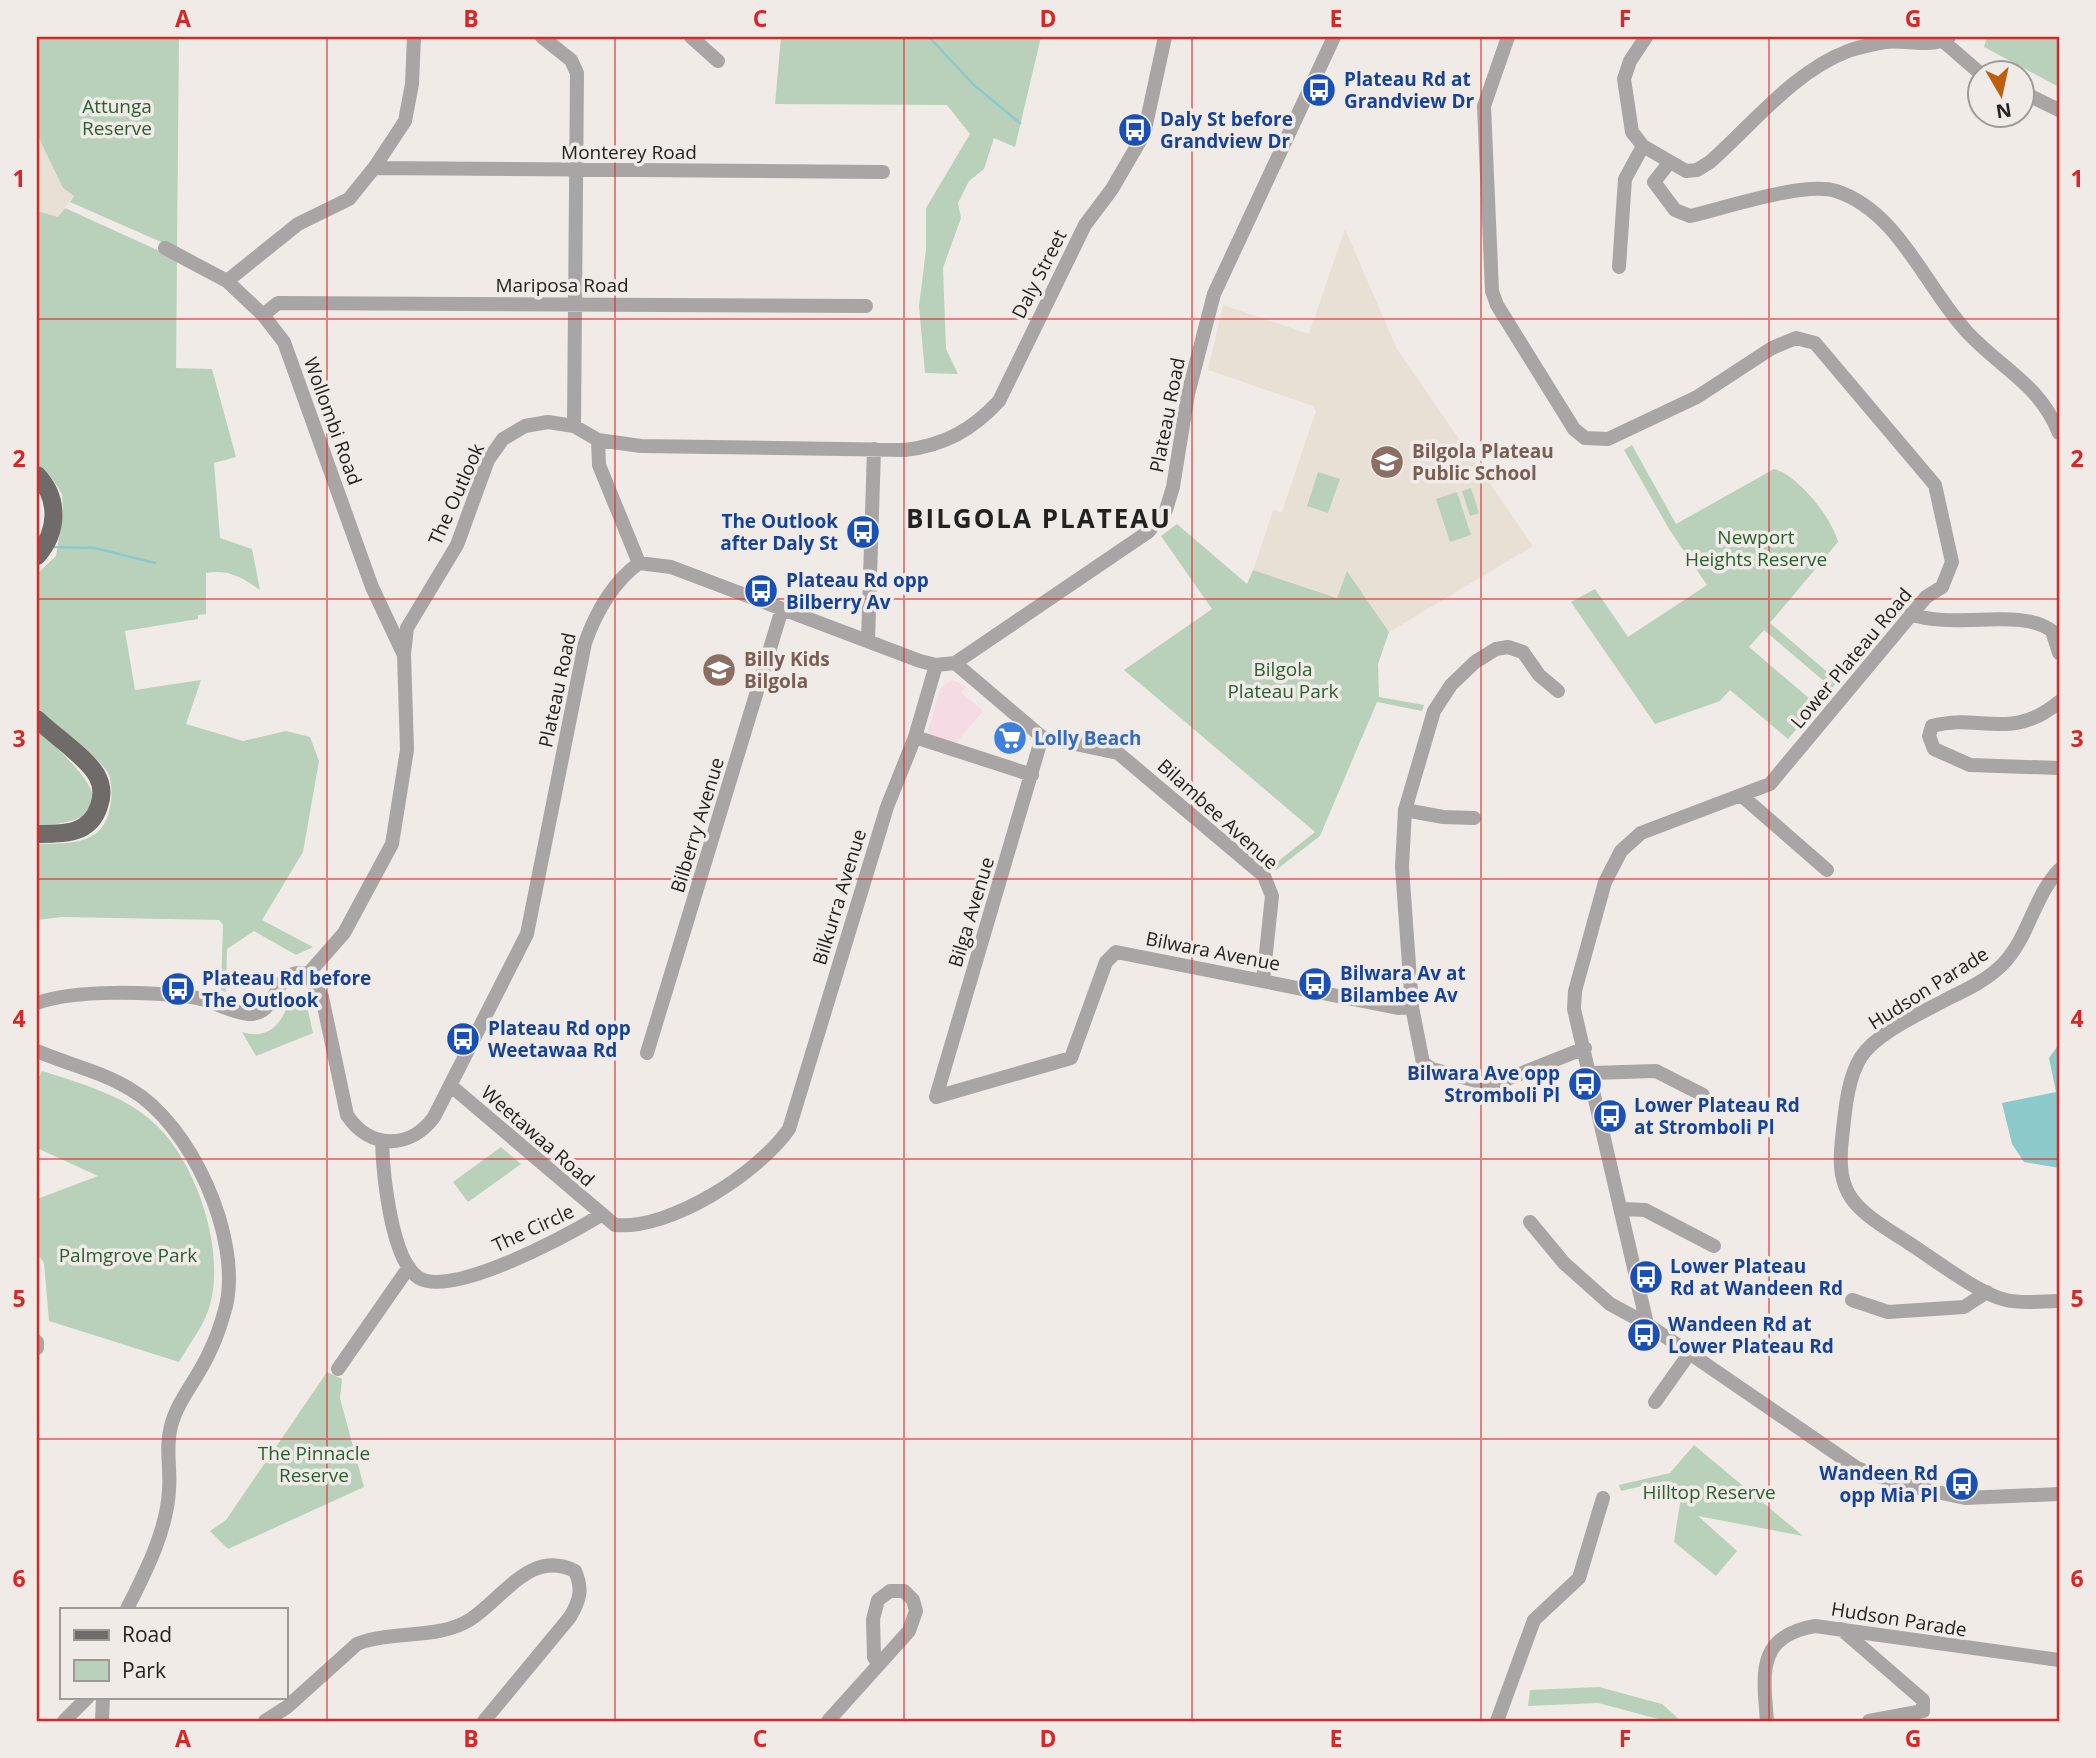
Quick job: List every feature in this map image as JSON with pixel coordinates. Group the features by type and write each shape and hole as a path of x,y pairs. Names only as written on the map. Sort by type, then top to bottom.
{"main road":[{"path":"37,475 50,494 54,516 50,538 37,556"},
{"path":"37,719 95,773 101,796 96,814 82,829 71,833 37,834"}],"street":[{"path":"227,281 298,224 349,199 374,168 405,121 412,83 414,37"},
{"path":"542,37 571,60 577,73 574,426"},
{"path":"691,37 718,61"},
{"name":"Daly Street","path":"874,449 926,447 959,436 978,423 999,401 1085,225 1112,189 1144,134 1165,37"},
{"name":"Plateau Road","path":"383,1142 412,1137 426,1126 450,1085 527,934 585,643 594,619 617,582 639,563 671,567 936,665 955,663 1148,532 1166,510 1188,394 1214,294 1334,37"},
{"name":"Lower Plateau Road","path":"1508,37 1484,106 1490,275 1497,305 1558,408 1574,429 1585,438 1608,439 1697,397 1772,348 1796,338 1815,343 1935,485 1952,562 1942,587 1926,597 1770,784 1641,833 1620,851 1605,882 1575,990 1574,1009 1623,1209 1647,1324"},
{"path":"1646,37 1630,61 1624,79 1629,124 1643,146 1686,171 1697,170 1710,162 1780,96 1818,67 1849,51 1887,42 1946,39 1967,60"},
{"path":"2036,99 2059,110"},
{"path":"1619,267 1625,179 1643,146"},
{"path":"1669,163 1654,182 1675,210 1690,216 1807,190 1834,191 1861,204 1913,256 1968,333 2026,382 2050,412 2059,433"},
{"name":"Monterey Road","path":"374,168 883,172"},
{"name":"Wollombi Road","path":"165,248 227,281 263,315 284,342 372,587 404,654"},
{"name":"Mariposa Road","path":"263,315 278,303 866,306"},
{"name":"The Outlook","path":"308,974 344,933 392,844 407,750 404,654 407,628 457,545 488,460 503,439 525,426 548,422 574,426 598,440 641,446 874,449"},
{"path":"598,440 599,465 639,563"},
{"path":"868,641 874,449"},
{"name":"Bilberry Avenue","path":"648,1053 782,609"},
{"path":"1912,614 1928,621 2033,621 2052,631 2059,653"},
{"path":"1558,691 1539,675 1524,652 1508,647 1496,649 1475,662 1451,685 1434,711 1405,810 1402,867 1412,1007 1423,1063 1432,1069 1488,1084 1585,1048"},
{"name":"Bilambee Avenue","path":"955,663 1042,737 1118,753 1264,876 1272,896 1263,981"},
{"name":"Bilkurra Avenue","path":"781,1141 789,1129 887,807 915,737 936,665"},
{"path":"2059,702 2045,713 2016,723 1988,726 1942,723 1932,726 1930,736 1934,749 1970,765 2059,768"},
{"path":"915,737 1032,775"},
{"name":"Bilga Avenue","path":"936,1097 1042,737"},
{"path":"1742,796 1826,870"},
{"path":"1405,810 1443,817 1474,818"},
{"name":"Hudson Parade","path":"2059,870 2043,888 2019,943 2002,965 1980,982 1907,1020 1862,1055 1852,1078 1845,1116 1840,1177 1851,1199 1875,1222 1987,1292 2007,1300 2059,1301"},
{"name":"Bilwara Avenue","path":"936,1097 1071,1058 1106,962 1116,952 1398,1008 1412,1007"},
{"path":"37,1003 76,994 192,997 248,1014 268,1006 285,977 292,973 308,974 322,997 347,1115 356,1128 383,1142 382,1160 397,1241 402,1258 409,1267 338,1369"},
{"path":"37,1051 129,1088 169,1119 203,1178 229,1257 226,1306 210,1352 171,1424 167,1447 169,1489 163,1524 128,1608"},
{"path":"1591,1073 1656,1071 1703,1095"},
{"name":"Weetawaa Road","path":"450,1085 601,1215"},
{"name":"The Circle","path":"409,1267 417,1277 432,1283 451,1283 560,1240 601,1215 615,1225 628,1225 694,1208 710,1199 781,1141"},
{"path":"1623,1209 1645,1210 1714,1246"},
{"path":"1530,1222 1587,1284 1610,1304 1647,1324 1857,1468 1900,1484 1965,1498 2059,1494"},
{"path":"1852,1300 1888,1312 1964,1307 1987,1292"},
{"path":"37,1342 37,1348"},
{"path":"1655,1402 1689,1354"},
{"path":"1497,1721 1534,1620 1579,1578 1603,1498"},
{"path":"265,1721 287,1707 357,1644 369,1639 438,1630 470,1620 538,1567 559,1563 575,1571 582,1587 578,1603 570,1617 484,1721"},
{"path":"828,1721 909,1631 915,1620 913,1600 904,1591 897,1589 883,1595 874,1608 874,1657 878,1663"},
{"name":"Hudson Parade","path":"1767,1721 1765,1669 1775,1641 1791,1630 1815,1626 2059,1660"},
{"path":"1841,1629 1923,1700 1923,1711 1869,1721"},
{"path":"64,1721 87,1698"},
{"path":"102,1721 103,1698"}],"shaded area":[{"path":"37,134 90,175 40,240 37,238"},
{"name":"Bilgola Plateau Public School","path":"1345,229 1397,349 1533,546 1389,632 1347,571 1338,598 1253,570 1273,510 1282,512 1316,411 1313,406 1208,370 1223,305 1309,334"},
{"path":"952,680 966,686 961,693 983,711 955,744 927,734 941,687"}],"green space":[{"name":"Attunga Reserve","path":"37,37 179,37 177,249 70,202 74,196 63,188 37,134"},
{"path":"781,37 1041,37 1015,147 994,138 984,169 969,181 958,203 961,218 943,268 946,349 958,374 925,373 919,306 926,250 926,208 970,134 947,105 775,104"},
{"path":"1987,37 2059,37 2059,87 2036,75 2036,60 2008,60 1984,47"},
{"path":"65,208 177,259 176,368 212,369 236,457 214,463 220,538 252,549 260,590 234,575 206,573 206,614 198,615 198,619 125,631 135,690 201,680 186,724 243,741 286,731 310,737 319,761 303,852 262,920 313,947 296,955 254,931 227,949 226,992 221,990 223,925 219,920 62,917 37,920 37,844 75,842 95,834 108,816 111,801 109,777 99,761 37,707 37,574 56,556 63,513 62,494 51,477 37,464 37,211 58,217"},
{"name":"Newport Heights Reserve","path":"1632,445 1676,524 1774,469 1803,488 1835,532 1838,542 1770,623 1838,681 1832,688 1764,630 1749,647 1817,705 1788,739 1730,690 1720,701 1655,724 1571,602 1595,589 1628,637 1707,585 1669,529 1624,450"},
{"path":"1318,472 1340,479 1328,513 1307,506"},
{"path":"1471,488 1479,513 1470,516 1462,491"},
{"path":"1457,492 1471,535 1450,542 1436,499"},
{"name":"Bilgola Plateau Park","path":"1177,524 1247,584 1253,570 1337,598 1347,571 1389,632 1378,664 1379,697 1424,705 1422,711 1377,702 1320,836 1276,870 1272,866 1315,832 1124,670 1212,609 1161,536"},
{"path":"37,729 82,775 91,790 93,803 86,814 68,822 37,826"},
{"path":"291,997 305,997 313,1033 256,1056 242,1032 261,1034 274,1027 284,1014"},
{"name":"Palmgrove Park","path":"42,1071 100,1091 141,1113 169,1139 195,1184 211,1237 213,1288 208,1311 179,1362 49,1321 44,1263 37,1253 37,1199 98,1176 37,1148 37,1081"},
{"path":"501,1147 521,1164 468,1202 453,1182"},
{"name":"The Pinnacle Reserve","path":"327,1372 342,1379 340,1398 364,1487 228,1549 210,1531 226,1520"},
{"name":"Hilltop Reserve","path":"1694,1445 1803,1536 1698,1516 1737,1551 1716,1576 1674,1542 1681,1497 1659,1482 1621,1491 1619,1485 1670,1473"},
{"path":"1599,1687 1662,1704 1681,1721 1666,1721 1598,1703 1528,1706 1530,1690"}],"water":[{"path":"2059,1044 2059,1168 2024,1162 2012,1144 2002,1103 2056,1092 2049,1058"}],"waterway":[{"path":"929,37 974,85 1020,123"},
{"path":"55,547 95,548 155,563"}],"place":[{"name":"Plateau Rd at Grandview Dr","path":"1319,90"},
{"name":"Daly St before Grandview Dr","path":"1135,130"},
{"name":"Bilgola Plateau Public School","path":"1387,462"},
{"name":"The Outlook after Daly St","path":"863,532"},
{"name":"Plateau Rd opp Bilberry Av","path":"761,591"},
{"name":"Billy Kids Bilgola","path":"719,670"},
{"name":"Lolly Beach","path":"1010,738"},
{"name":"Bilwara Av at Bilambee Av","path":"1315,984"},
{"name":"Plateau Rd before The Outlook","path":"178,989"},
{"name":"Plateau Rd opp Weetawaa Rd","path":"463,1039"},
{"name":"Bilwara Ave opp Stromboli Pl","path":"1585,1084"},
{"name":"Lower Plateau Rd at Stromboli Pl","path":"1610,1116"},
{"name":"Lower Plateau Rd at Wandeen Rd","path":"1646,1277"},
{"name":"Wandeen Rd at Lower Plateau Rd","path":"1644,1335"},
{"name":"Wandeen Rd opp Mia Pl","path":"1962,1484"}],"district":[{"name":"BILGOLA PLATEAU","path":"1039,518"}]}
